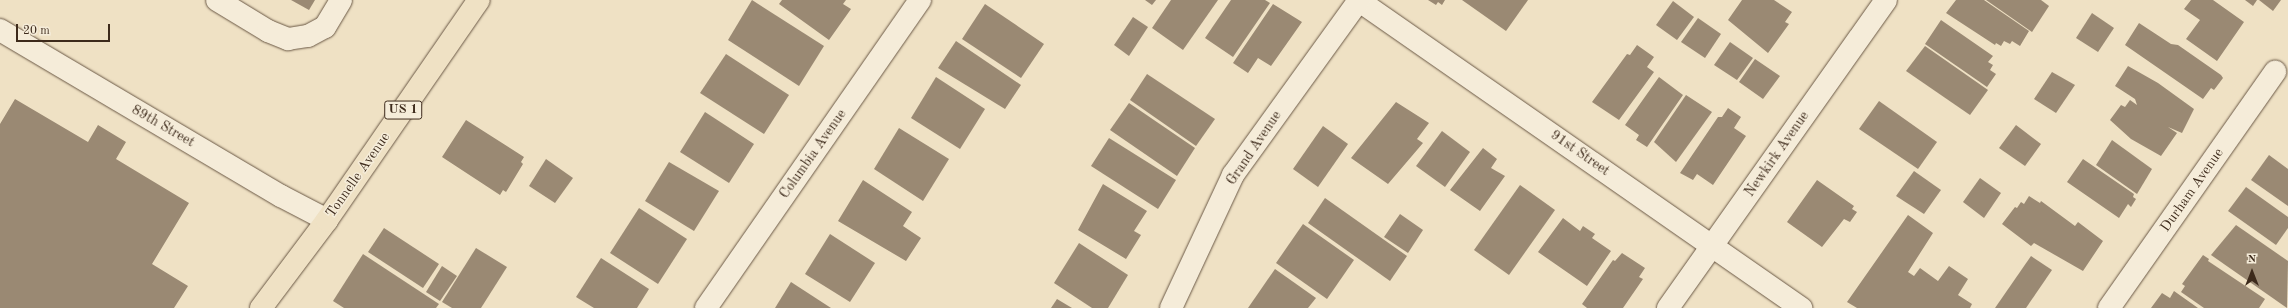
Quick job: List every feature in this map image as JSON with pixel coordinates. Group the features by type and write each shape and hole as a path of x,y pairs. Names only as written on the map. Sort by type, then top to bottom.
{"main road":[{"name":"Tonnelle Avenue","path":"264,307 328,220 479,0"}],"street":[{"path":"216,0 268,31 288,39 308,36 326,27 341,0"},
{"name":"Columbia Avenue","path":"706,308 920,0"},
{"name":"91st Street","path":"1359,0 1801,308"},
{"name":"Grand Avenue","path":"1171,308 1233,175 1359,0"},
{"name":"Newkirk Avenue","path":"1668,308 1886,0"},
{"name":"89th Street","path":"0,30 281,196 328,220"},
{"name":"Durham Avenue","path":"2109,308 2275,72"}],"building":[{"path":"291,0 315,0 309,10"},
{"path":"752,0 824,46 799,86 728,40"},
{"path":"782,0 846,0 843,4 851,9 829,40 779,4"},
{"path":"1145,0 1156,0 1152,5"},
{"path":"1171,0 1218,0 1183,50 1152,28"},
{"path":"1231,0 1265,0 1270,3 1233,57 1205,38"},
{"path":"1428,0 1445,0 1442,5 1438,2 1436,5"},
{"path":"1462,0 1528,0 1506,31"},
{"path":"1742,0 1774,0 1792,12 1785,22 1789,24 1768,53 1728,20"},
{"path":"1956,0 1984,0 2029,31 2020,46 2012,41 2010,44 2004,41 2001,46 1996,43 1995,45 1946,13"},
{"path":"1986,0 2041,0 2049,6 2032,32"},
{"path":"2191,0 2213,0 2244,22 2217,61 2186,39 2200,20 2184,9"},
{"path":"2245,0 2257,0 2253,6"},
{"path":"2259,0 2281,0 2273,11"},
{"path":"1673,1 1694,17 1677,40 1656,25"},
{"path":"985,4 1044,44 1021,78 962,39"},
{"path":"1273,4 1302,22 1271,66 1258,58 1248,73 1233,63"},
{"path":"2092,13 2114,28 2098,52 2076,38"},
{"path":"1133,17 1148,27 1129,56 1114,45"},
{"path":"1698,18 1721,34 1705,58 1681,42"},
{"path":"1941,20 1993,56 1988,62 1993,65 1990,70 1996,74 1987,87 1925,44"},
{"path":"2139,23 2171,44 2178,45 2221,75 2223,78 2214,90 2211,88 2203,99 2125,45"},
{"path":"956,41 1021,85 1005,109 938,68"},
{"path":"1730,42 1753,58 1737,80 1714,65"},
{"path":"1637,45 1654,57 1647,67 1654,72 1619,120 1592,102 1627,54 1630,55"},
{"path":"1925,46 1988,90 1970,115 1906,71"},
{"path":"726,54 789,95 764,134 700,93"},
{"path":"1755,59 1780,76 1763,99 1739,82"},
{"path":"2128,66 2158,83 2194,109 2182,133 2168,127 2177,133 2161,156 2131,139 2110,120 2121,105 2125,107 2130,100 2137,105 2135,99 2115,86"},
{"path":"2052,72 2075,85 2056,113 2034,99"},
{"path":"1147,74 1215,119 1196,146 1130,100"},
{"path":"936,77 985,109 960,149 911,118"},
{"path":"1659,77 1683,95 1647,147 1636,140 1639,135 1625,125"},
{"path":"1686,95 1712,112 1676,162 1654,142"},
{"path":"15,99 88,142 98,125 126,142 116,159 189,203 152,264 188,286 174,308 0,308 0,124"},
{"path":"1879,101 1937,142 1918,169 1859,129"},
{"path":"1396,102 1429,123 1417,139 1423,143 1388,184 1351,158"},
{"path":"1129,103 1195,148 1177,176 1110,130"},
{"path":"1728,108 1741,117 1734,128 1746,136 1713,185 1697,174 1693,180 1680,173 1718,117 1722,117"},
{"path":"705,112 754,144 729,183 680,152"},
{"path":"466,120 524,157 521,162 523,164 506,192 503,190 500,195 442,157"},
{"path":"2016,125 2041,144 2025,166 1999,148"},
{"path":"1323,126 1348,144 1318,187 1293,169"},
{"path":"899,128 949,159 923,201 874,169"},
{"path":"1442,131 1470,152 1445,187 1416,166"},
{"path":"1109,138 1176,180 1158,209 1091,166"},
{"path":"2112,140 2152,169 2137,194 2096,165"},
{"path":"1483,148 1497,159 1491,168 1505,176 1480,211 1450,190"},
{"path":"2269,155 2288,169 2288,206 2251,180"},
{"path":"546,159 573,178 555,203 529,186"},
{"path":"2083,159 2134,194 2133,197 2136,199 2131,207 2128,204 2119,218 2067,182"},
{"path":"669,162 719,191 694,231 645,201"},
{"path":"1914,171 1941,190 1924,214 1896,196"},
{"path":"1980,178 2001,193 1984,218 1963,202"},
{"path":"863,180 912,212 903,226 921,238 906,261 838,221"},
{"path":"1817,180 1854,206 1852,209 1857,212 1850,222 1844,219 1822,247 1787,222"},
{"path":"1103,184 1147,211 1134,231 1141,235 1126,259 1078,230"},
{"path":"1520,185 1555,210 1509,275 1474,250"},
{"path":"2246,187 2288,217 2288,228 2276,245 2228,211"},
{"path":"2029,196 2040,203 2041,201 2075,226 2078,222 2103,241 2083,271 2034,243 2031,246 2002,224 2015,207 2017,208 2021,202 2024,204"},
{"path":"1325,198 1407,256 1390,281 1308,223"},
{"path":"639,208 687,239 658,284 610,253"},
{"path":"1400,214 1423,230 1408,253 1384,237"},
{"path":"1908,215 1933,233 1908,272 1914,276 1920,268 1938,281 1949,266 1968,279 1958,295 1972,304 1970,308 1857,308 1847,302"},
{"path":"1563,218 1580,231 1583,226 1595,234 1592,238 1611,251 1587,286 1538,252"},
{"path":"1303,224 1354,260 1327,299 1276,263"},
{"path":"2236,225 2288,261 2287,308 2211,255"},
{"path":"384,228 439,264 423,288 368,252"},
{"path":"830,234 875,263 850,302 805,274"},
{"path":"1079,243 1128,275 1108,308 1092,308 1054,283"},
{"path":"476,248 507,267 481,308 452,308 442,302"},
{"path":"1622,253 1645,268 1639,277 1643,279 1623,308 1587,308 1582,304 1613,260 1615,261"},
{"path":"363,254 439,304 436,308 344,308 333,301"},
{"path":"2203,255 2209,259 2208,261 2265,299 2259,308 2204,308 2181,292 2185,286 2182,284"},
{"path":"2031,256 2052,270 2026,308 1995,308"},
{"path":"601,258 649,289 637,308 594,308 576,297"},
{"path":"442,266 457,276 440,301 426,292"},
{"path":"1275,269 1316,298 1308,308 1248,308"},
{"path":"791,282 831,308 775,308"},
{"path":"2174,291 2198,308 2151,308 2162,293 2170,298"},
{"path":"1057,299 1072,308 1051,308"}]}
